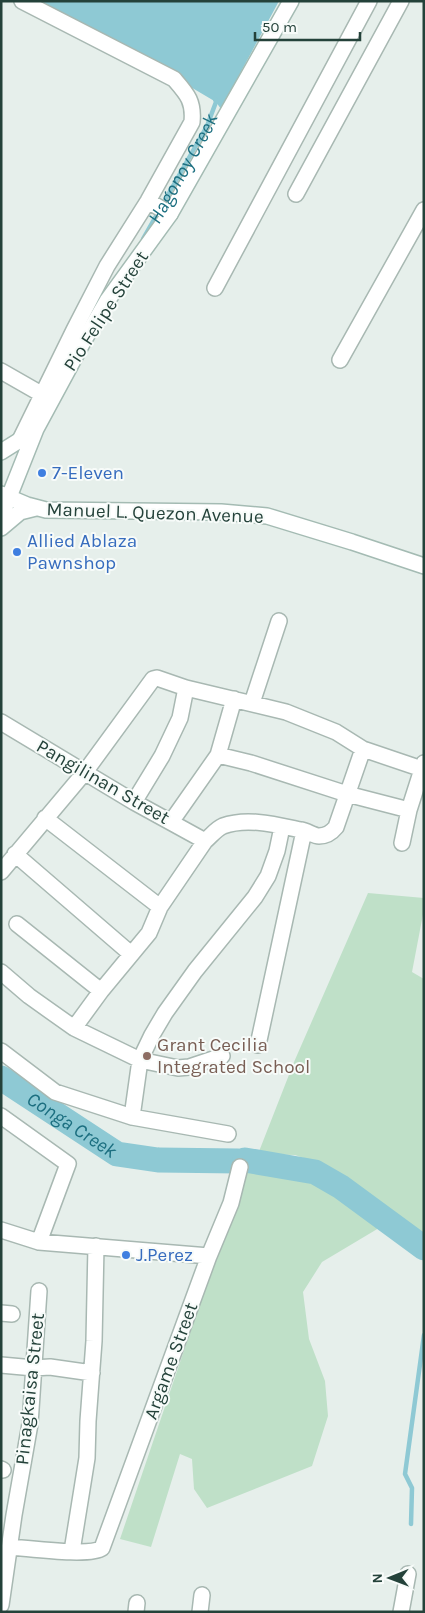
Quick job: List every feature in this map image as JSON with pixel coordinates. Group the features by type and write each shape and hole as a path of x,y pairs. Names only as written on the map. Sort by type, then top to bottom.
{"street":[{"path":"1,452 20,440 46,397 107,266 158,207 192,122 192,102 174,79 22,1"},
{"name":"Pio Felipe Street","path":"1,517 5,496 36,429 46,397 107,301 158,207 291,1"},
{"path":"215,288 369,1"},
{"path":"296,194 401,1"},
{"path":"340,360 424,210"},
{"path":"1,371 46,397"},
{"name":"Manuel L. Quezon Avenue","path":"5,496 36,508 51,510 221,512 267,516 326,533 424,566"},
{"path":"1,528 20,512 36,508"},
{"path":"252,703 279,621"},
{"path":"1,872 85,772 153,679 157,678 186,688 286,712 336,732 363,749 423,766 409,810 402,843"},
{"path":"134,802 162,756 180,718 186,688"},
{"path":"171,822 218,755 234,699"},
{"name":"Pangilinan Street","path":"1,722 134,802 205,841"},
{"path":"74,1028 101,991 149,933 160,907 205,841 222,826 238,822 256,822 304,831 319,836 331,833 336,828 363,749"},
{"path":"218,755 347,794 409,810"},
{"path":"45,818 160,907"},
{"path":"132,1116 140,1060 152,1034 164,1013 195,971 255,897 268,876 277,851 282,827"},
{"path":"258,1045 304,831"},
{"path":"15,854 131,954"},
{"path":"17,924 101,991"},
{"path":"1,972 29,996 74,1028 140,1060 178,1068 188,1067 222,1056"},
{"path":"1,1051 55,1092 132,1116 228,1134"},
{"path":"1,1116 68,1164 39,1242"},
{"name":"Argame Street","path":"72,1552 97,1552 102,1548 209,1256 231,1203 240,1167"},
{"path":"1,1230 39,1242 209,1256"},
{"path":"10,1547 72,1552 87,1458 95,1316 96,1246"},
{"name":"Pinagkaisa Street","path":"1,1605 30,1424 39,1290"},
{"path":"1,1366 50,1367 92,1373"},
{"path":"401,1612 408,1574"},
{"path":"200,1612 202,1595"}],"green space":[{"path":"368,893 424,898 424,909 412,972 424,979 424,1240 321,1164 295,1155 258,1154 294,1062"},
{"path":"247,1165 313,1174 384,1225 322,1262 303,1292 309,1339 325,1381 328,1416 312,1466 207,1508 194,1489 192,1459 180,1454 151,1547 120,1539"}],"water":[{"path":"38,1 279,1 221,109 216,102 194,89"}],"waterway":[{"name":"Hagonoy Creek","path":"143,239 207,126 216,102 215,99"},
{"name":"Conga Creek","path":"1,1078 117,1154 158,1160 238,1161"},
{"name":"Conga Creek","path":"245,1160 315,1172 341,1187 424,1248"},
{"path":"411,1524 412,1488 405,1474 424,1335"}],"place":[{"name":"7-Eleven","path":"42,473"},
{"name":"Allied Ablaza Pawnshop","path":"17,552"},
{"name":"Grant Cecilia Integrated School","path":"147,1056"},
{"name":"J.Perez","path":"126,1255"}]}
